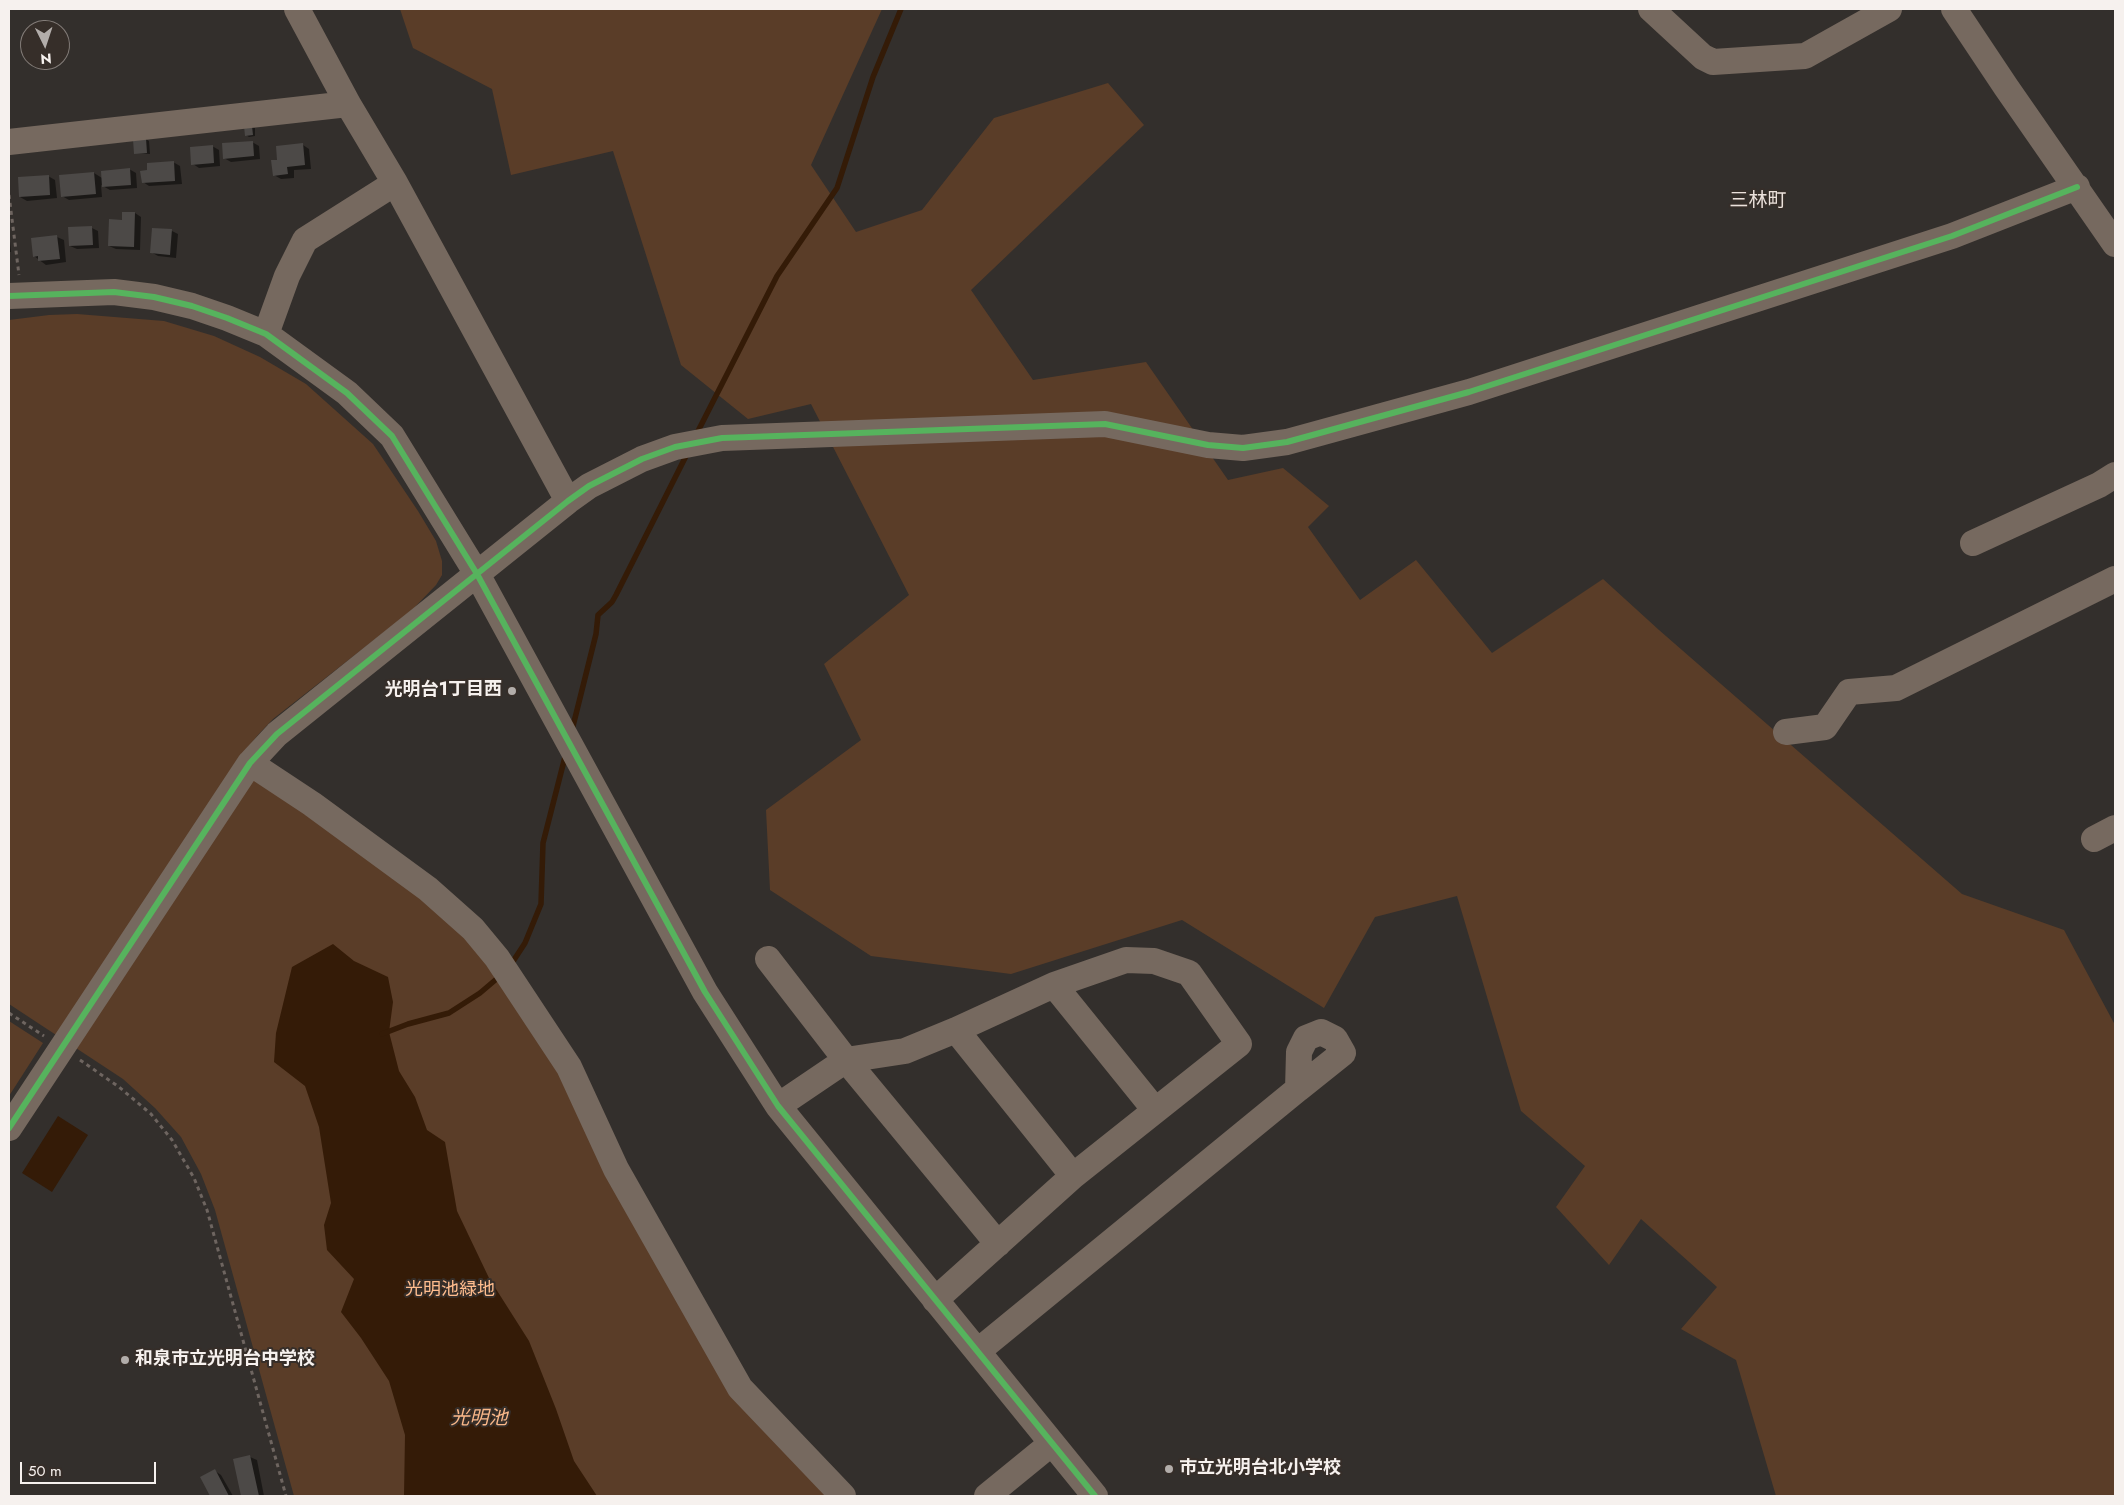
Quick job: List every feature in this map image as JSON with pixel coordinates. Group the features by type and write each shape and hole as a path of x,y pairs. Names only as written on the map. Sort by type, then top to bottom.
{"street":[{"path":"296,9 348,104 395,183 568,501"},
{"path":"1651,9 1703,57 1713,62 1805,56 1889,9"},
{"path":"1954,9 2115,244"},
{"path":"9,142 348,104"},
{"path":"266,334 286,276 305,240 395,183"},
{"path":"9,1128 250,763 278,734 568,501 589,486 642,459 675,447 722,438 1105,424 1208,445 1243,448 1287,442 1469,392 1829,276 1952,236 2077,187"},
{"path":"14,287 114,292 154,297 192,306 266,334 347,393 392,436 477,574 706,992 778,1106 1095,1496"},
{"path":"1973,543 2099,485 2115,475"},
{"path":"1786,732 1825,727 1849,692 1896,688 2115,579"},
{"path":"250,763 312,804 428,889 474,928 533,1010 569,1067 616,1169 740,1388 843,1496"},
{"path":"768,959 846,1060 998,1244"},
{"path":"778,1106 846,1060 905,1050 956,1030 1054,985 1126,960 1154,961 1189,974 1239,1044 1073,1176 936,1300"},
{"path":"1054,985 1156,1110"},
{"path":"956,1030 1073,1176"},
{"path":"978,1351 1298,1089"},
{"path":"987,1496 1052,1443"}],"path":[{"path":"9,195 14,287"},
{"path":"9,1013 119,1087 151,1114 172,1140 194,1178 207,1210 286,1496"}],"green space":[{"path":"400,9 882,9 811,165 856,232 922,210 994,118 1108,83 1144,125 971,290 1033,380 1146,362 1228,480 1283,468 1329,506 1308,527 1360,600 1416,560 1492,653 1603,579 1962,894 2064,930 2115,1025 2115,1496 1776,1496 1736,1360 1681,1329 1717,1287 1641,1219 1609,1265 1556,1207 1585,1166 1521,1111 1457,896 1375,917 1324,1008 1182,920 1011,974 871,956 770,890 766,810 861,740 824,664 909,595 811,404 748,419 681,365 613,151 511,175 492,89 413,48"},
{"name":"光明池緑地","path":"77,314 164,321 214,336 260,357 306,384 373,444 418,511 436,541 442,561 442,575 436,585 414,608 397,622 273,719 240,758 497,958 740,1388 843,1496 294,1496 215,1210 201,1174 181,1137 155,1108 123,1079 9,1004 9,320"},
{"path":"9,1021 43,1043 9,1096"}],"water":[{"name":"光明池","path":"333,944 354,961 388,977 393,1002 389,1032 399,1071 415,1097 427,1130 445,1142 457,1211 489,1278 529,1341 574,1461 597,1496 404,1496 405,1435 389,1381 361,1338 341,1312 354,1279 327,1250 324,1225 331,1203 319,1127 305,1086 274,1062 276,1033 292,967"},
{"path":"58,1116 88,1135 52,1192 22,1173"}],"building":[{"path":"244,126 252,126 253,135 245,136"},
{"path":"146,138 147,153 134,154 133,139"},
{"path":"253,141 254,156 223,159 222,143"},
{"path":"303,143 305,165 287,167 288,174 273,176 271,160 277,160 276,146"},
{"path":"213,145 214,163 191,165 190,147"},
{"path":"174,161 175,181 142,183 140,171 147,170 147,163"},
{"path":"130,168 131,185 102,187 101,171"},
{"path":"94,172 96,194 61,197 59,175"},
{"path":"49,175 50,195 19,197 18,177"},
{"path":"122,212 135,212 134,247 108,246 109,219 122,220"},
{"path":"92,226 93,245 69,246 68,227"},
{"path":"152,228 172,229 170,255 150,253"},
{"path":"57,235 60,259 38,261 38,256 33,257 31,238"},
{"path":"250,1455 259,1496 241,1496 233,1459"},
{"path":"215,1469 229,1496 210,1496 200,1477"}],"waterway":[{"path":"696,435 777,276 837,188 873,77 901,9"},
{"path":"572,730 596,634 598,615 612,602 616,595 688,452"},
{"path":"510,966 525,943 541,904 543,843 566,753"},
{"path":"382,1034 408,1024 449,1013 480,993 500,976"}],"cycle path":[{"path":"9,1128 250,763 277,734 568,501 589,486 642,459 675,447 722,438 1105,424 1208,445 1243,448 1287,442 1469,392 1952,236 2077,187"},
{"path":"9,296 114,292 154,297 192,306 227,318 266,334 347,393 392,436 477,574 705,992 778,1106 1095,1496"}],"place":[{"name":"光明台1丁目西","path":"512,691"},
{"name":"和泉市立光明台中学校","path":"125,1360"},
{"name":"市立光明台北小学校","path":"1169,1469"}],"district":[{"name":"三林町","path":"1758,201"}]}
